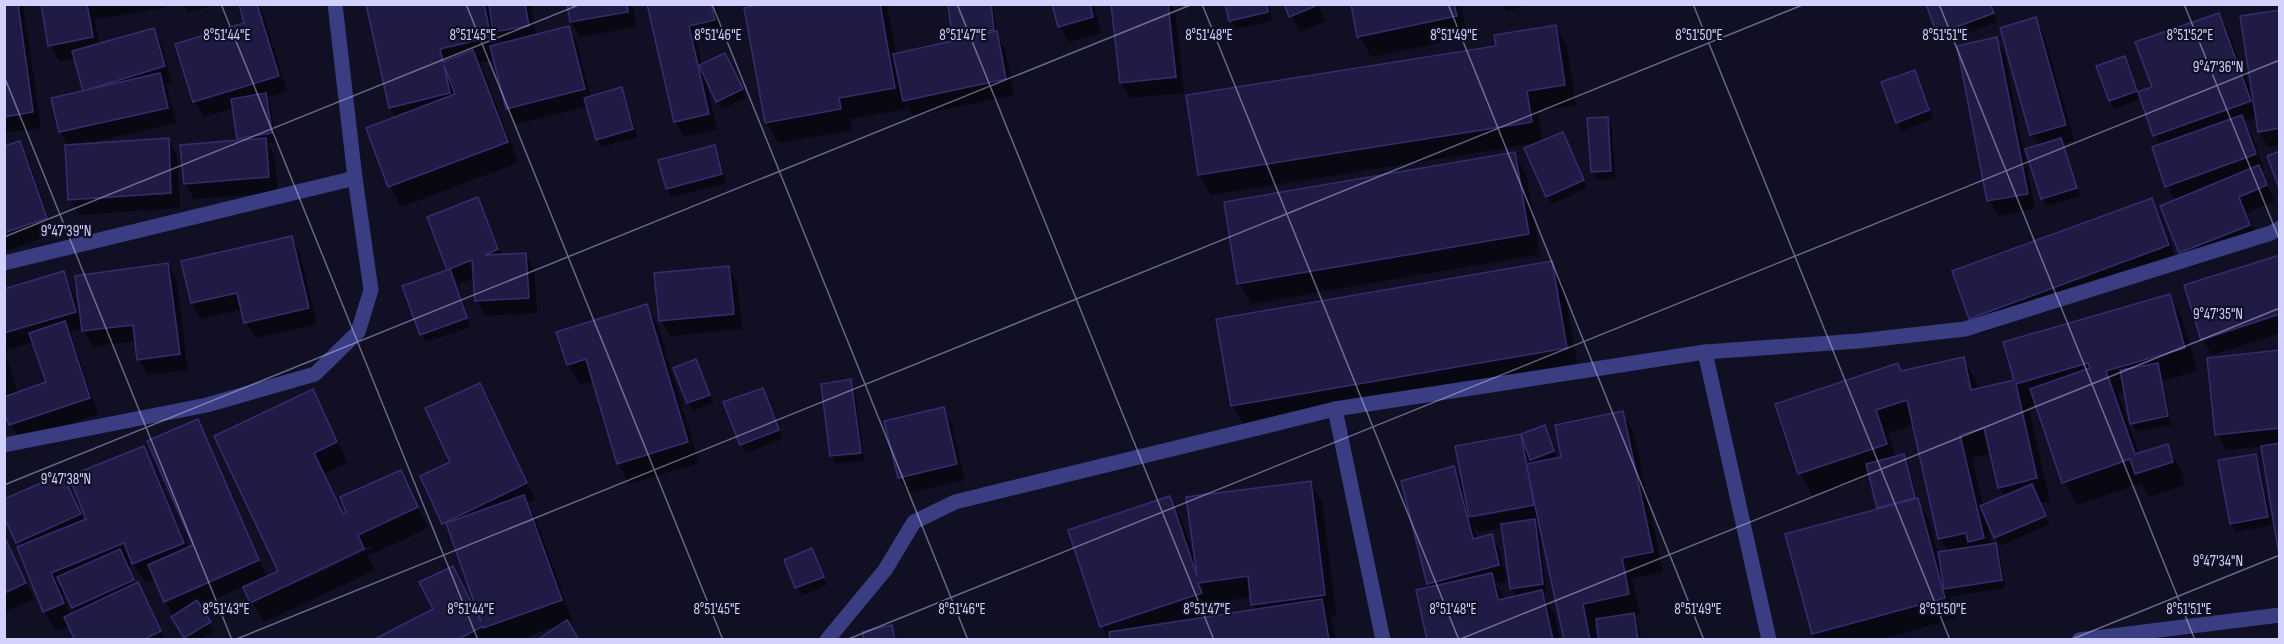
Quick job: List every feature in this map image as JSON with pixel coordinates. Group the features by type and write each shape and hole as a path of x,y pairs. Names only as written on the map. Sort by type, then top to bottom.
{"street":[{"path":"4,445 207,405 315,374 358,332 371,290 355,178 335,4"},
{"path":"4,263 355,178"},
{"path":"827,639 885,570 914,522 955,502 1335,409 1705,352 1859,341 1965,329 2271,233 2280,228"},
{"path":"1705,352 1769,639"},
{"path":"1335,409 1383,639"},
{"path":"2079,639 2280,615"}],"building":[{"path":"4,4 18,4 33,112 4,117"},
{"path":"41,4 87,4 93,37 48,46"},
{"path":"239,4 257,4 279,76 193,102 175,44 244,23"},
{"path":"366,4 484,4 491,37 440,49 443,62 473,50 508,142 388,187 366,128 455,94 444,65 450,93 389,108"},
{"path":"489,4 525,4 529,26 493,32"},
{"path":"567,4 627,4 628,12 570,22"},
{"path":"647,4 711,4 715,20 689,26 709,114 674,122"},
{"path":"761,4 880,4 895,88 839,98 841,109 765,123 744,8"},
{"path":"948,4 991,4 994,30 952,36"},
{"path":"1052,4 1090,4 1093,17 1058,27"},
{"path":"1111,4 1168,4 1176,77 1120,83"},
{"path":"1225,4 1266,4 1268,12 1229,21"},
{"path":"1284,4 1318,4 1318,5 1289,17"},
{"path":"1351,4 1454,4 1457,16 1357,37"},
{"path":"1926,4 1990,4 1994,13 1937,34"},
{"path":"2280,10 2280,128 2258,132 2240,16"},
{"path":"2219,13 2251,101 2153,136 2138,92 2152,87 2135,42"},
{"path":"2036,17 2066,125 2030,135 2000,28"},
{"path":"1556,25 1565,85 1527,91 1532,122 1198,175 1186,95 1496,46 1494,35"},
{"path":"569,26 585,89 506,109 490,46"},
{"path":"154,28 165,66 83,91 72,51"},
{"path":"997,31 1006,79 903,101 893,54"},
{"path":"1997,37 2028,194 1987,201 1957,46"},
{"path":"725,53 743,89 716,102 699,65"},
{"path":"2125,56 2137,91 2109,101 2096,66"},
{"path":"1915,70 1929,110 1896,123 1881,82"},
{"path":"160,73 168,108 59,132 51,98"},
{"path":"622,87 633,129 596,140 584,98"},
{"path":"266,93 272,133 237,139 231,99"},
{"path":"2242,115 2256,154 2165,187 2152,147"},
{"path":"1608,117 1611,171 1591,172 1587,118"},
{"path":"1563,132 1584,180 1546,197 1524,148"},
{"path":"169,138 171,193 68,200 65,145"},
{"path":"266,138 269,177 184,184 180,145"},
{"path":"2061,138 2077,188 2041,199 2025,149"},
{"path":"20,141 47,218 4,233 4,146"},
{"path":"715,145 722,174 666,189 658,160"},
{"path":"2280,151 2280,191 2267,156"},
{"path":"1515,152 1529,234 1237,284 1224,202"},
{"path":"2259,165 2267,185 2239,197 2250,225 2179,253 2160,206"},
{"path":"478,197 498,249 485,255 526,253 529,298 475,301 472,260 447,270 427,217"},
{"path":"2152,198 2169,245 1969,319 1952,271"},
{"path":"292,236 309,308 244,323 237,293 191,303 181,261"},
{"path":"2280,255 2280,314 2201,340 2184,285"},
{"path":"1552,261 1567,348 1231,406 1216,319"},
{"path":"168,263 180,354 137,360 133,325 82,331 75,276"},
{"path":"729,266 734,314 659,321 654,273"},
{"path":"450,269 467,318 420,335 402,286"},
{"path":"64,271 76,312 4,333 4,289"},
{"path":"2170,294 2185,348 2106,371 2135,454 2168,444 2173,462 2135,474 2130,459 2062,483 2030,389 2090,368 2088,363 2016,384 2037,478 1998,488 1984,428 1960,435 1984,538 1968,542 1966,533 1938,539 1907,400 1876,410 1887,444 1798,474 1775,404 1898,363 1901,371 1964,357 1971,390 2014,380 2003,342"},
{"path":"647,304 688,442 617,464 586,359 567,365 556,332"},
{"path":"65,321 90,398 9,425 4,411 4,397 46,382 29,333"},
{"path":"2280,350 2280,428 2215,435 2207,358"},
{"path":"696,359 710,395 687,403 673,368"},
{"path":"2158,363 2168,416 2130,424 2120,370"},
{"path":"851,379 861,453 830,456 821,384"},
{"path":"480,383 527,483 442,524 420,476 450,462 425,408"},
{"path":"763,388 779,430 740,445 723,402"},
{"path":"313,389 337,442 314,453 343,514 346,512 340,497 401,470 418,507 358,535 364,549 250,603 243,587 278,571 214,436"},
{"path":"944,407 957,464 898,478 884,421"},
{"path":"1623,411 1653,552 1622,558 1629,594 1583,604 1590,640 1564,640 1526,464 1561,457 1555,425"},
{"path":"198,419 259,560 164,602 148,565 193,545 147,441"},
{"path":"1545,425 1554,451 1530,460 1521,434"},
{"path":"1521,434 1534,505 1469,517 1455,446"},
{"path":"2280,443 2280,555 2279,555 2261,446"},
{"path":"144,446 184,543 132,564 124,543 51,573 64,603 43,612 17,547 86,519 69,476"},
{"path":"1904,454 1915,498 1877,508 1866,464"},
{"path":"2256,454 2268,517 2230,524 2218,460"},
{"path":"1454,466 1473,539 1492,534 1499,565 1427,584 1401,481"},
{"path":"62,474 81,514 16,543 4,517 4,499"},
{"path":"1311,481 1325,595 1251,605 1248,576 1198,583 1202,593 1100,627 1068,530 1170,496 1197,576 1186,497"},
{"path":"2032,484 2046,516 1994,538 1980,506"},
{"path":"524,495 562,600 483,628 483,626 457,640 373,640 433,609 419,582 453,566 481,622 446,523"},
{"path":"1918,498 1945,598 1812,634 1785,534"},
{"path":"1535,519 1543,584 1510,589 1501,524"},
{"path":"4,536 26,583 4,593"},
{"path":"1996,543 2002,580 1944,589 1938,552"},
{"path":"812,548 824,577 795,588 784,560"},
{"path":"120,549 134,580 72,608 57,577"},
{"path":"1492,573 1498,600 1542,590 1553,640 1427,640 1416,590"},
{"path":"138,582 161,631 143,640 75,640 64,617"},
{"path":"1322,599 1329,640 1110,640 1109,632"},
{"path":"197,600 211,622 184,638 171,617"},
{"path":"1634,613 1638,640 1599,640 1596,619"},
{"path":"567,620 579,640 537,640"},
{"path":"892,625 895,640 864,640 862,632"}]}
